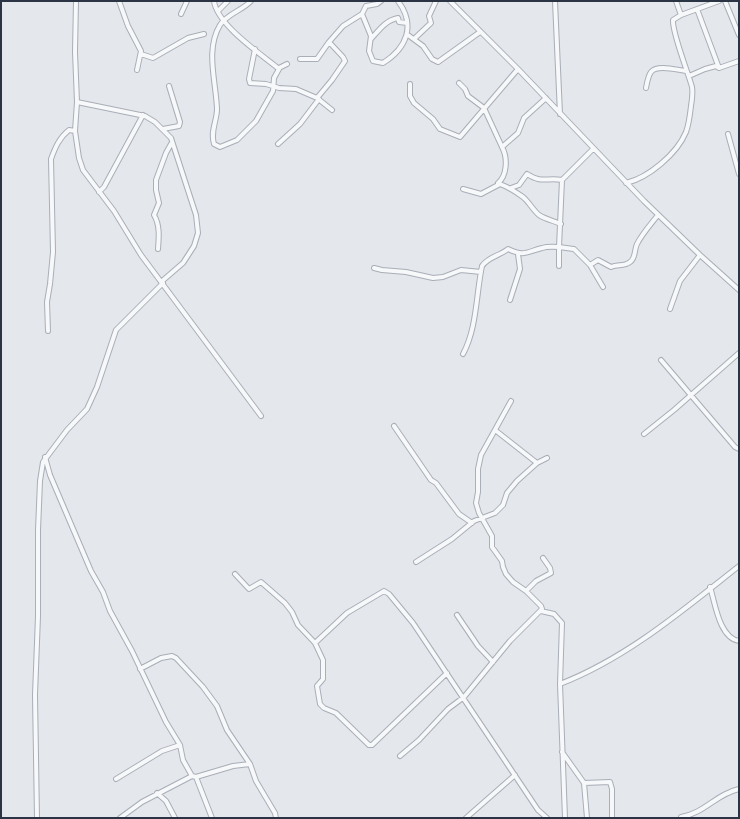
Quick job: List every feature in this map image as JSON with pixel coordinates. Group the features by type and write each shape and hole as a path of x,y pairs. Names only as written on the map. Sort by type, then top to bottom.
{"street":[{"path":"76,1 75,52 77,102 75,131 78,158 83,170 114,211 141,255 261,416"},
{"path":"119,1 125,19 142,54 137,70"},
{"path":"181,14 187,1"},
{"path":"214,1 224,20 278,68"},
{"path":"218,11 228,1"},
{"path":"251,1 224,20 220,25 212,47 217,108 212,132 215,145 220,148 227,145 248,130 260,115 272,92 278,68"},
{"path":"300,59 317,59 329,42 346,24 362,14 366,6 377,4 381,1"},
{"path":"398,1 406,14 407,23 408,35 396,54 383,63 373,61 369,51 369,44 385,23 394,18 398,18 399,22 407,23"},
{"path":"414,39 431,23 429,16 436,1"},
{"path":"450,1 518,69 626,183 739,290"},
{"path":"556,1 560,114"},
{"path":"676,1 681,15"},
{"path":"626,183 651,173 673,151 685,135 690,115 692,88 673,24 675,19 681,15 711,2 718,1"},
{"path":"725,1 739,35"},
{"path":"697,9 719,68"},
{"path":"362,14 371,39"},
{"path":"408,35 423,46 432,60 438,62 480,32"},
{"path":"142,54 153,58 188,38 204,34"},
{"path":"278,144 300,124 345,61 344,57 329,42"},
{"path":"255,49 250,82 296,89 318,98 332,110"},
{"path":"688,76 705,69 716,66 719,68 739,61"},
{"path":"278,68 287,64"},
{"path":"646,88 650,74 655,69 663,68 686,71"},
{"path":"410,84 410,96 414,103 433,118 440,128 460,137 518,69"},
{"path":"459,83 465,89 468,96 484,108 505,153 506,162 503,179 485,193 480,194 463,190"},
{"path":"164,130 179,126 180,122 169,86"},
{"path":"502,147 518,133 524,118 546,98"},
{"path":"38,818 35,695 38,616 38,530 42,462 67,430 87,409 97,388 116,330 162,282 184,263 194,246 198,233 192,200 171,144 171,138 164,130 143,115 77,102"},
{"path":"99,192 105,185 143,115"},
{"path":"48,331 47,302 53,252 51,159 54,149 65,134 69,130 75,131"},
{"path":"728,134 739,174"},
{"path":"158,249 159,237 157,221 154,215 159,203 156,184 166,153 171,144"},
{"path":"559,266 562,180 593,149"},
{"path":"511,188 520,185 527,174 538,181 562,180"},
{"path":"498,184 511,188 516,194 523,197 537,213 561,224"},
{"path":"590,265 598,260 611,266 617,264 623,266 630,262 634,257 637,244 658,215"},
{"path":"464,354 473,326 482,266 488,259 508,250 518,254 529,253 543,247 574,249 590,265 603,287"},
{"path":"510,300 520,269 518,254"},
{"path":"670,309 680,281 700,255"},
{"path":"374,268 433,278 443,277 464,270 481,272"},
{"path":"644,434 739,353"},
{"path":"660,360 735,448 739,449"},
{"path":"511,401 481,455 476,500 482,518 492,536 492,548 502,561 506,574 541,606 541,611"},
{"path":"394,426 431,480 436,483 459,514 472,523"},
{"path":"495,430 536,463"},
{"path":"45,457 50,475 91,571 166,722 180,745 183,760 194,776 212,818"},
{"path":"416,562 452,539 472,523 495,513 502,505 511,488 536,463 547,458"},
{"path":"526,591 536,581 551,573 543,558"},
{"path":"560,684 585,674 614,658 653,632 739,566"},
{"path":"235,574 249,589 261,582 285,603 298,625 315,643 323,660 323,678 317,686 320,704 324,708 336,713 370,746 447,673"},
{"path":"710,587 717,607 719,622 732,638 739,641"},
{"path":"315,643 347,613 384,591 402,608 464,697 538,810 547,818"},
{"path":"541,611 554,614 562,624 560,684 565,818"},
{"path":"400,756 448,709 464,697 510,641 541,611"},
{"path":"457,615 474,642 493,662"},
{"path":"140,669 161,658 172,656 176,658 217,706 227,730 250,764 256,781 276,818"},
{"path":"116,779 162,751 180,745"},
{"path":"562,752 584,783 586,818"},
{"path":"120,818 157,793 194,776 228,767 250,764"},
{"path":"466,818 515,775"},
{"path":"584,783 610,782 612,789 612,818"},
{"path":"681,817 700,811 709,806 718,797 739,789"},
{"path":"157,793 166,801 174,818"}]}
